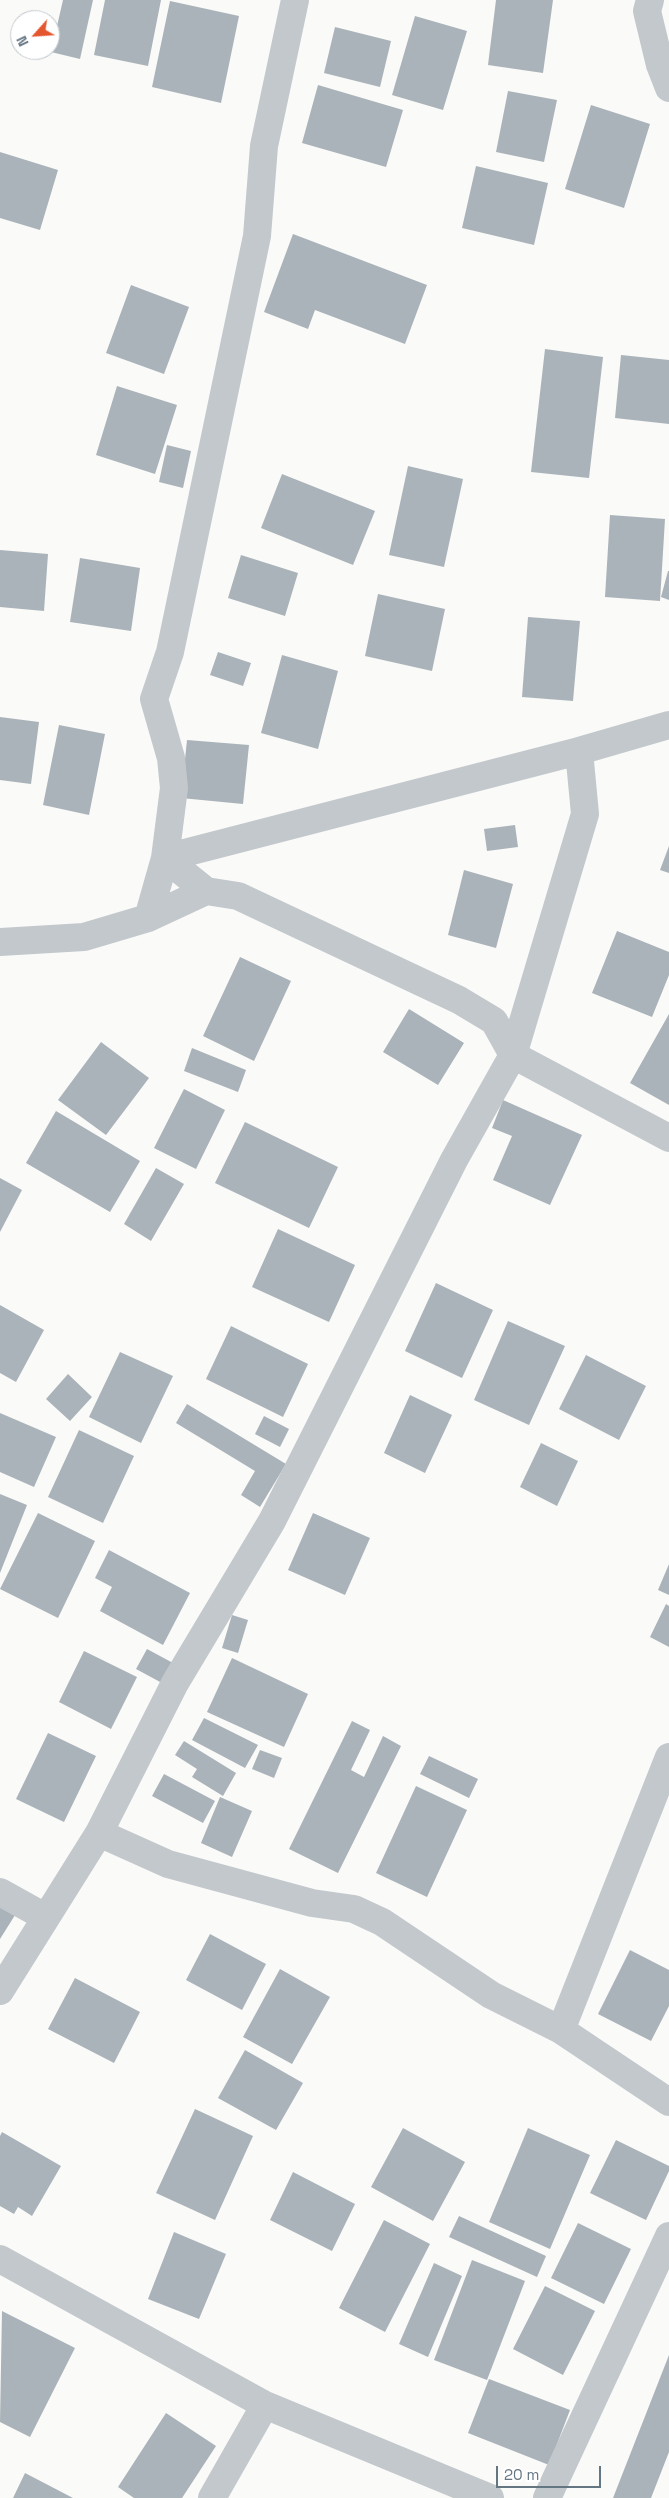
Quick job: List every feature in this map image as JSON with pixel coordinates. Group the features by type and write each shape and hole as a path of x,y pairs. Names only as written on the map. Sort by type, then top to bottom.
{"street":[{"path":"148,918 165,858 174,788 171,758 154,699 170,652 257,236 264,146 295,0"},
{"path":"650,0 647,11 660,65 669,88"},
{"path":"165,858 579,751 669,724"},
{"path":"0,1991 99,1834 175,1683 272,1522 454,1160 513,1055 585,814 579,751"},
{"path":"165,858 206,891 238,896 459,1000 494,1021 513,1055 669,1138"},
{"path":"4,945 84,937 148,918 206,891"},
{"path":"561,2030 669,1757"},
{"path":"99,1834 168,1864 312,1903 354,1909 382,1922 491,1995 561,2030 669,2102"},
{"path":"0,1892 45,1917"},
{"path":"547,2498 669,2236"},
{"path":"0,2259 265,2406 490,2498"},
{"path":"212,2498 265,2406"}],"building":[{"path":"63,0 93,0 80,59 60,54 60,13"},
{"path":"105,0 161,0 148,66 94,55"},
{"path":"496,0 553,0 543,73 488,65"},
{"path":"170,1 239,16 221,103 152,87"},
{"path":"415,16 467,31 443,110 392,95"},
{"path":"335,27 391,41 380,87 324,73"},
{"path":"318,85 403,110 386,167 302,143"},
{"path":"508,91 557,100 544,162 496,152"},
{"path":"591,105 650,124 624,208 565,189"},
{"path":"0,152 58,170 40,230 0,218"},
{"path":"476,166 548,183 534,245 462,228"},
{"path":"293,234 427,285 405,344 315,310 308,329 264,312"},
{"path":"131,285 189,307 164,374 106,353"},
{"path":"545,349 603,357 589,478 531,472"},
{"path":"621,355 669,360 669,424 615,418"},
{"path":"117,386 177,405 155,474 96,455"},
{"path":"167,445 191,451 183,488 159,482"},
{"path":"408,466 463,479 444,567 389,555"},
{"path":"282,474 375,511 353,565 261,528"},
{"path":"610,515 665,519 660,601 605,597"},
{"path":"0,550 48,554 44,611 0,607"},
{"path":"241,555 298,573 285,616 228,598"},
{"path":"80,558 140,568 131,631 70,622"},
{"path":"669,571 669,600 661,597"},
{"path":"378,594 445,609 432,671 365,656"},
{"path":"528,617 580,621 573,701 522,697"},
{"path":"218,652 251,663 243,686 210,675"},
{"path":"282,655 338,671 318,749 261,733"},
{"path":"0,717 39,722 31,784 0,780"},
{"path":"59,725 105,734 89,815 43,805"},
{"path":"187,740 249,745 243,804 181,798"},
{"path":"515,825 518,847 487,851 484,829"},
{"path":"669,846 669,873 660,870"},
{"path":"464,870 513,884 496,948 448,935"},
{"path":"617,931 669,952 669,975 652,1017 592,993"},
{"path":"240,957 291,981 254,1061 203,1036"},
{"path":"409,1009 464,1043 438,1085 383,1052"},
{"path":"669,1014 669,1105 630,1083"},
{"path":"101,1042 149,1078 106,1135 58,1100"},
{"path":"192,1048 246,1070 238,1092 184,1071"},
{"path":"184,1089 225,1110 196,1169 154,1148"},
{"path":"503,1100 582,1135 550,1205 493,1180 512,1136 492,1128"},
{"path":"56,1111 140,1161 110,1212 26,1163"},
{"path":"245,1122 338,1167 309,1228 215,1183"},
{"path":"156,1168 184,1184 151,1241 124,1224"},
{"path":"0,1178 22,1190 0,1232"},
{"path":"278,1229 355,1265 329,1322 252,1287"},
{"path":"436,1283 493,1310 462,1378 405,1351"},
{"path":"0,1305 44,1330 16,1382 0,1373"},
{"path":"508,1321 565,1346 529,1425 474,1400"},
{"path":"231,1326 308,1364 283,1417 206,1379"},
{"path":"120,1352 173,1376 141,1443 89,1417"},
{"path":"586,1355 646,1386 619,1440 559,1409"},
{"path":"68,1374 92,1397 70,1421 46,1399"},
{"path":"410,1395 452,1415 425,1473 384,1453"},
{"path":"187,1404 286,1464 260,1507 241,1495 255,1471 176,1423"},
{"path":"0,1413 56,1437 34,1487 0,1472"},
{"path":"264,1416 289,1429 280,1447 255,1434"},
{"path":"79,1430 134,1456 103,1523 48,1497"},
{"path":"541,1443 578,1461 557,1506 520,1487"},
{"path":"0,1494 27,1505 0,1573"},
{"path":"38,1513 95,1541 58,1618 0,1589"},
{"path":"313,1513 370,1538 345,1595 288,1570"},
{"path":"109,1550 190,1593 163,1645 100,1611 112,1587 95,1578"},
{"path":"669,1564 669,1595 658,1590"},
{"path":"666,1604 669,1606 669,1647 650,1637"},
{"path":"232,1615 248,1620 238,1653 222,1648"},
{"path":"147,1649 173,1663 162,1683 136,1669"},
{"path":"84,1651 137,1677 111,1729 59,1702"},
{"path":"232,1658 308,1694 284,1747 207,1712"},
{"path":"204,1718 258,1745 245,1768 192,1740"},
{"path":"352,1721 370,1730 351,1770 364,1777 383,1736 401,1746 338,1873 289,1849"},
{"path":"48,1733 96,1756 64,1822 16,1799"},
{"path":"184,1741 236,1773 223,1796 192,1777 197,1769 175,1755"},
{"path":"260,1750 282,1758 274,1778 252,1769"},
{"path":"429,1756 478,1779 469,1798 420,1774"},
{"path":"164,1774 215,1801 203,1823 152,1796"},
{"path":"416,1786 467,1810 427,1897 376,1873"},
{"path":"220,1797 252,1811 232,1857 201,1843"},
{"path":"0,1901 17,1912 0,1939"},
{"path":"210,1934 266,1964 242,2010 186,1980"},
{"path":"630,1950 669,1970 669,2006 651,2041 598,2014"},
{"path":"280,1969 330,1997 292,2064 243,2037"},
{"path":"75,1978 140,2012 114,2063 48,2029"},
{"path":"245,2050 303,2083 276,2130 218,2098"},
{"path":"195,2109 253,2136 215,2220 156,2193"},
{"path":"403,2128 465,2162 433,2221 371,2187"},
{"path":"528,2128 590,2155 550,2249 489,2222"},
{"path":"2,2132 61,2166 32,2216 18,2207 14,2214 0,2206 0,2136"},
{"path":"616,2140 669,2166 669,2171 646,2220 590,2193"},
{"path":"293,2172 355,2204 332,2251 270,2220"},
{"path":"459,2216 546,2256 537,2277 449,2237"},
{"path":"384,2220 430,2244 385,2332 339,2308"},
{"path":"578,2223 631,2249 604,2304 551,2278"},
{"path":"174,2232 226,2254 199,2319 148,2299"},
{"path":"472,2260 525,2281 487,2380 434,2360"},
{"path":"434,2263 462,2276 428,2357 399,2344"},
{"path":"545,2286 595,2311 563,2375 513,2349"},
{"path":"2,2311 75,2348 30,2437 0,2422"},
{"path":"669,2355 669,2452 651,2498 613,2498"},
{"path":"489,2379 570,2410 549,2465 468,2433"},
{"path":"166,2413 216,2446 182,2498 134,2498 118,2487"},
{"path":"25,2473 73,2498 13,2498"}]}
